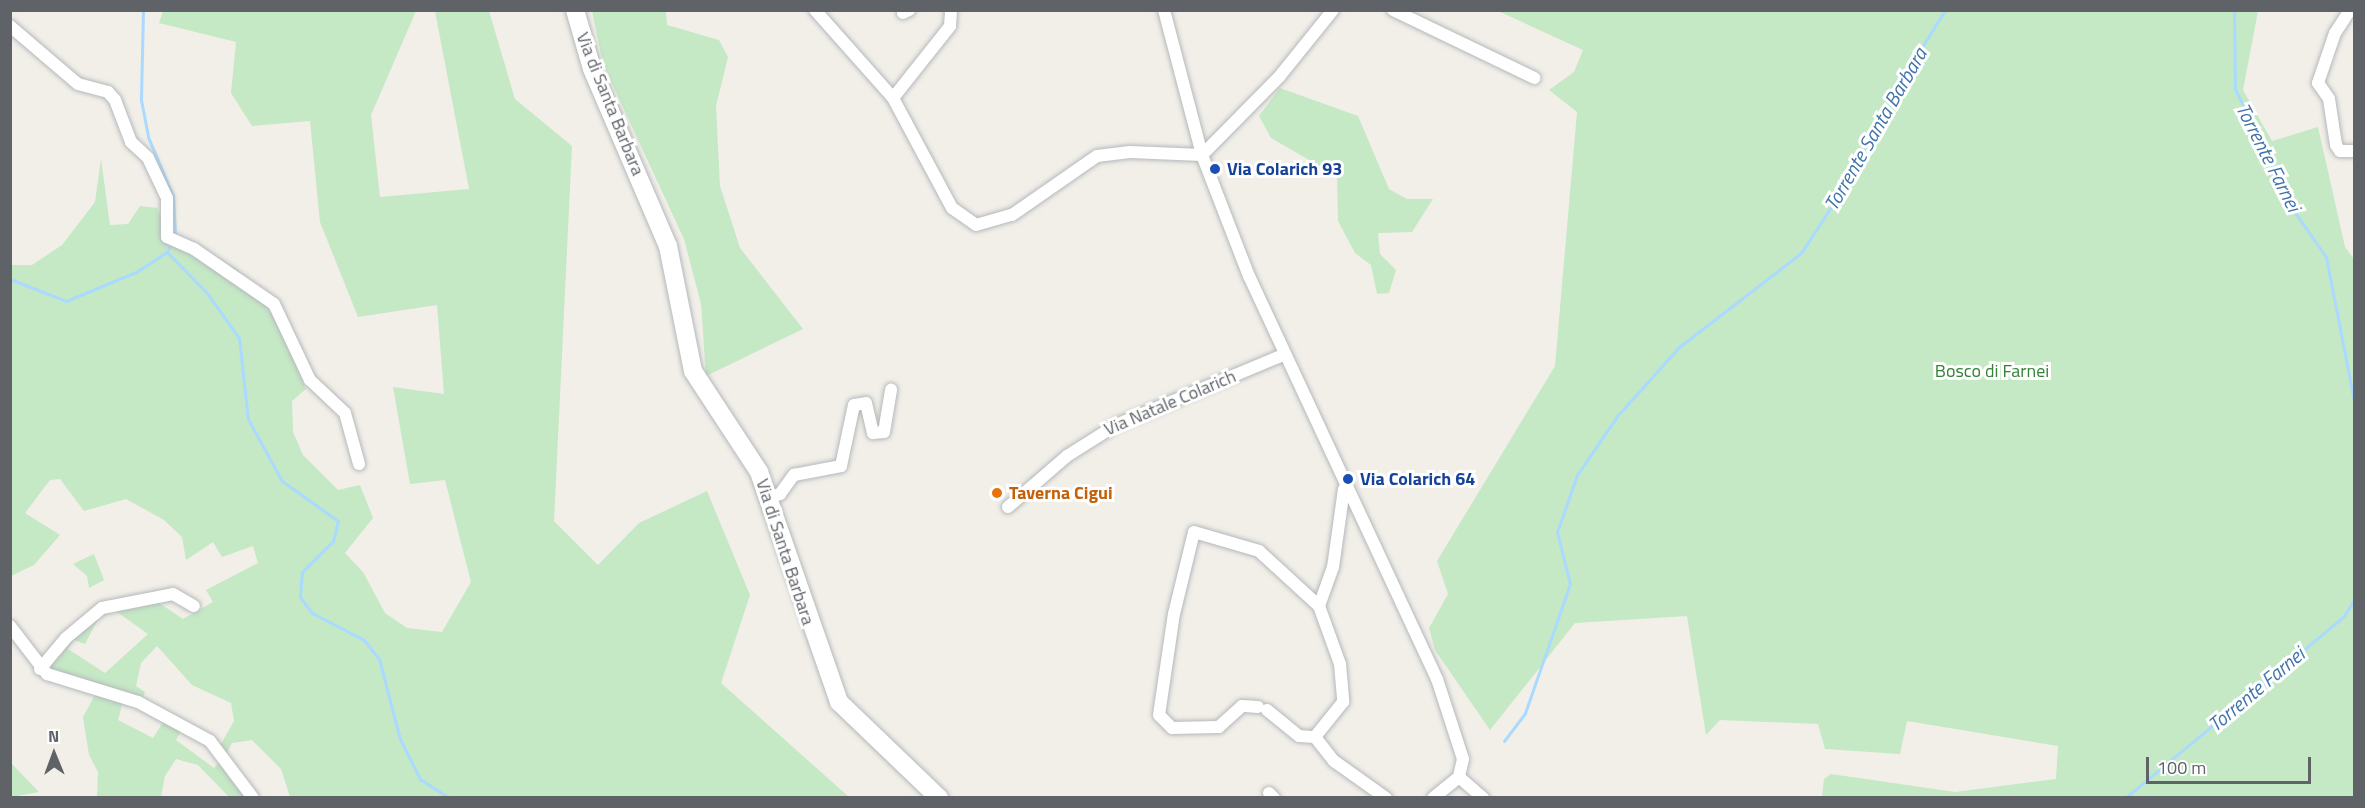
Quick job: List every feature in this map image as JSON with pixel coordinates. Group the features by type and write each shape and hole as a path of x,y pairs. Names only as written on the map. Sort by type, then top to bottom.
{"street":[{"name":"Via di Santa Barbara","path":"575,10 588,59 665,238 693,371 750,456 769,498 839,702 939,798"},
{"path":"815,10 893,98 952,208 976,225 1012,215 1097,156 1130,152 1202,155 1279,77 1333,10"},
{"path":"893,98 950,26 951,10"},
{"path":"1164,10 1202,155 1283,355 1344,488 1437,680 1463,759 1459,777 1433,798"},
{"path":"1393,10 1534,78"},
{"path":"2350,10 2334,33 2318,83 2329,99 2336,145 2355,151"},
{"path":"10,26 78,84 108,92 115,100 131,142 148,158 167,198 167,237 273,304 310,380 345,413 359,464"},
{"name":"Via Natale Colarich","path":"1008,507 1107,429 1283,355"},
{"path":"769,498 780,494 794,475 841,466 854,405 866,403 873,433 884,432 891,390"},
{"path":"1319,606 1333,567 1344,488"},
{"path":"1316,737 1343,702 1344,690 1319,606 1259,551 1194,532 1174,614 1159,715 1172,728 1219,727 1242,706 1262,709 1299,736 1316,737 1334,761 1386,798"},
{"path":"40,669 66,638 102,608 173,594 195,606"},
{"path":"10,626 40,669 138,702 210,741 253,798"},
{"path":"1459,777 1483,798"}],"green space":[{"path":"163,11 416,11 371,115 380,197 469,189 435,11 489,11 515,99 572,146 554,521 598,565 639,523 707,491 750,595 721,683 849,797 290,797 281,769 252,740 232,743 227,753 221,744 234,721 231,703 192,685 157,646 141,663 136,686 145,692 143,697 46,667 102,611 85,644 74,640 68,649 105,673 148,634 110,607 156,601 183,619 213,602 206,590 258,563 253,546 222,557 213,542 186,560 182,537 164,520 126,499 84,511 60,479 50,480 25,513 60,535 34,565 11,576 11,265 32,265 62,245 95,202 101,159 110,225 128,224 140,206 157,208 170,235 237,269 277,321 306,389 292,401 293,432 303,455 338,490 360,485 373,518 345,553 363,572 385,613 407,628 442,632 471,582 445,480 410,484 393,387 444,394 437,305 358,317 320,222 310,121 252,126 231,93 236,42 159,23"},
{"path":"592,11 666,11 667,25 719,40 728,57 716,106 720,186 740,248 803,329 706,376 701,304 684,239 603,64"},
{"name":"Bosco di Farnei","path":"1498,11 2258,11 2243,90 2272,141 2318,127 2345,247 2354,259 2354,797 1822,797 1824,779 1831,774 1955,792 2056,779 2058,746 1907,721 1900,754 1825,749 1818,724 1720,720 1706,735 1687,616 1575,623 1490,730 1435,650 1429,628 1448,594 1437,561 1555,366 1577,112 1549,90 1574,72 1583,50"},
{"path":"1280,88 1358,116 1389,189 1407,199 1433,199 1412,232 1378,233 1380,254 1396,270 1389,293 1377,294 1371,265 1355,253 1338,221 1337,176 1271,138 1259,116"},
{"path":"94,554 104,580 89,588 87,576 73,564"},
{"path":"96,693 123,701 118,720 153,738 165,719 183,727 176,740 214,768 222,759 246,797 229,797 198,765 176,759 165,776 161,797 97,797 98,772 89,755 83,717"},
{"path":"11,763 39,792 11,797"}],"waterway":[{"path":"143,10 141,100 148,137 173,196 175,235"},
{"name":"Torrente Santa Barbara","path":"1504,741 1525,713 1570,584 1557,532 1577,475 1618,415 1679,347 1801,253 1859,164 1908,69 1945,10"},
{"name":"Torrente Farnei","path":"2234,10 2235,89 2296,214 2326,257 2354,401"},
{"path":"170,245 167,252 207,293 239,338 248,419 282,481 338,521 333,541 302,572 300,597 312,613 364,640 379,659 400,739 420,779 449,798"},
{"path":"10,279 66,301 136,272 167,252"},
{"name":"Torrente Farnei","path":"2125,798 2344,616 2354,600"}],"place":[{"name":"Via Colarich 93","path":"1215,169"},
{"name":"Via Colarich 64","path":"1348,479"},
{"name":"Taverna Cigui","path":"997,493"}]}
